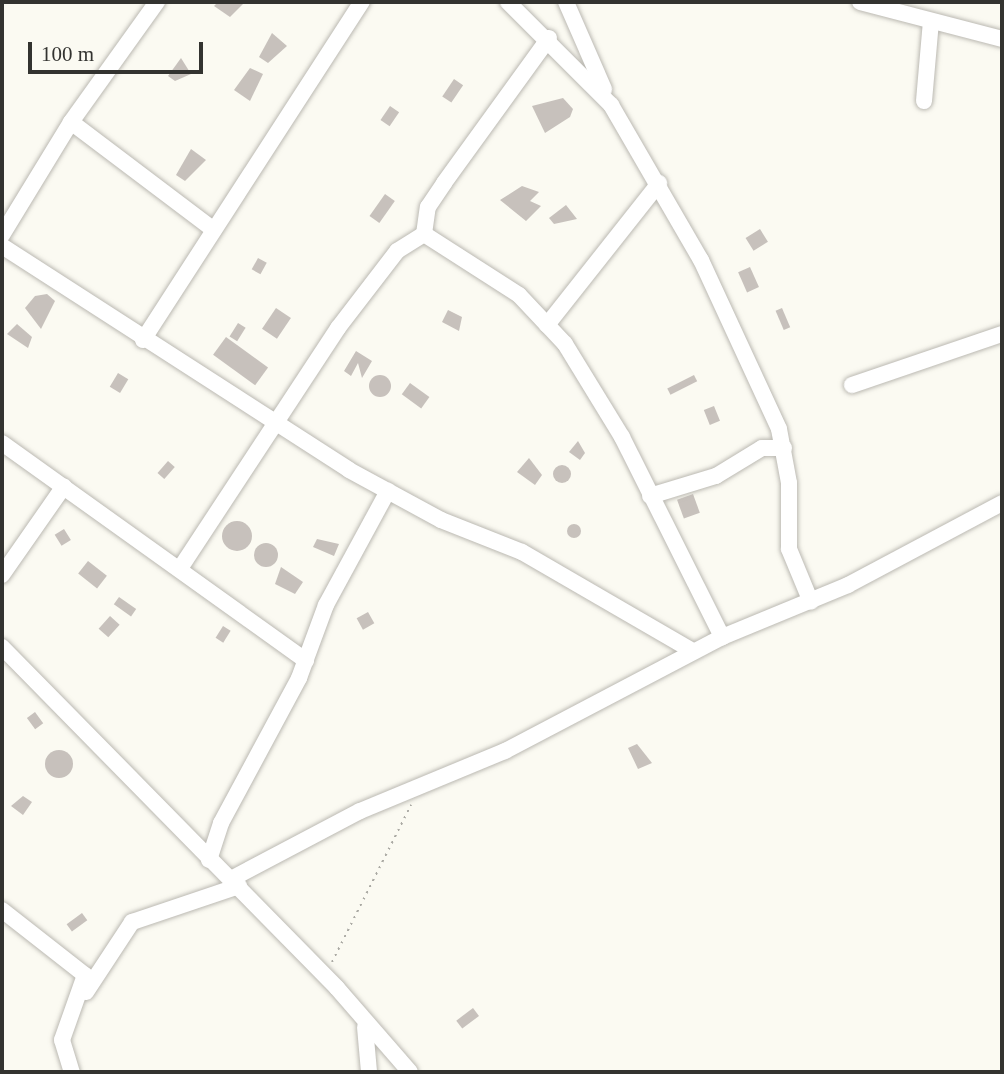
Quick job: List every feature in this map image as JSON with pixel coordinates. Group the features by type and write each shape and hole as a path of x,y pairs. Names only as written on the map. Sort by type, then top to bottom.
{"street":[{"path":"2,235 71,122 157,2"},
{"path":"143,340 362,2"},
{"path":"508,2 549,38 611,105"},
{"path":"566,2 611,105 659,183 744,347 784,449 789,549 811,602"},
{"path":"860,2 1002,39"},
{"path":"924,101 931,21"},
{"path":"181,567 243,481 274,424 397,251 424,234 428,207 549,38"},
{"path":"71,122 214,230"},
{"path":"547,325 659,183"},
{"path":"424,234 483,268 547,325 596,390 722,637"},
{"path":"2,246 274,424 388,491 522,552 693,651"},
{"path":"852,385 1002,334"},
{"path":"2,443 181,567 306,661"},
{"path":"650,496 716,476 762,448 784,449"},
{"path":"2,575 64,486"},
{"path":"209,860 221,823 306,661 326,605 388,491"},
{"path":"72,1072 62,1040 79,1003 132,922 235,883 421,786 505,751 693,651 811,602 1002,503"},
{"path":"2,647 325,976 364,1025 410,1072"},
{"path":"2,910 83,973 79,1003"},
{"path":"364,1025 369,1072"}],"path":[{"path":"325,976 421,786"}],"building":[{"path":"218,2 245,2 230,17 214,6"},
{"path":"272,33 287,46 268,63 259,57"},
{"path":"181,58 191,74 175,81 168,76"},
{"path":"250,68 263,74 250,101 234,90"},
{"path":"454,79 463,85 451,103 442,96"},
{"path":"563,98 573,109 570,117 545,133 532,106"},
{"path":"390,106 399,112 390,126 380,120"},
{"path":"191,149 206,160 185,181 176,175"},
{"path":"522,186 539,192 530,201 541,206 526,221 500,200"},
{"path":"385,194 395,201 379,223 370,216"},
{"path":"566,205 577,219 554,224 549,218"},
{"path":"760,229 768,242 754,251 746,238"},
{"path":"258,258 267,263 260,274 252,269"},
{"path":"750,267 759,287 747,292 738,272"},
{"path":"47,294 55,301 41,329 25,308 35,296"},
{"path":"276,308 291,318 277,339 262,329"},
{"path":"782,308 790,327 784,330 776,311"},
{"path":"448,310 462,317 459,331 442,322"},
{"path":"238,323 246,328 237,341 230,337"},
{"path":"17,324 32,337 28,348 7,334"},
{"path":"226,337 268,368 255,385 213,355"},
{"path":"356,351 372,361 362,378 358,363 351,376 344,371"},
{"path":"118,373 128,379 120,393 110,387"},
{"path":"380,375 390,382 391,386 384,396 380,397 370,390 369,386 376,376"},
{"path":"694,375 697,381 670,395 667,389"},
{"path":"410,383 429,397 421,408 402,394"},
{"path":"714,406 720,421 710,425 704,410"},
{"path":"578,441 585,453 580,460 569,452"},
{"path":"529,458 542,475 535,485 517,472"},
{"path":"168,461 175,467 164,479 158,473"},
{"path":"558,465 566,465 571,474 569,481 558,483 553,478 553,470"},
{"path":"693,494 700,513 684,519 677,500"},
{"path":"237,521 248,525 252,536 248,547 237,551 226,547 222,536 226,525"},
{"path":"571,524 577,524 581,531 577,538 571,538 567,534 567,528"},
{"path":"64,529 71,540 62,546 55,535"},
{"path":"317,539 339,544 334,556 313,547"},
{"path":"266,543 277,550 278,555 271,566 266,567 255,560 254,555 261,544"},
{"path":"88,561 107,576 97,588 78,574"},
{"path":"281,567 303,582 295,594 275,584"},
{"path":"119,597 136,609 131,616 114,604"},
{"path":"368,612 374,623 363,630 357,618"},
{"path":"110,616 120,625 108,637 99,629"},
{"path":"223,626 231,631 223,643 216,638"},
{"path":"35,712 43,723 35,729 27,718"},
{"path":"637,744 652,763 638,769 628,748"},
{"path":"59,750 69,754 73,764 69,774 59,778 49,774 45,764 49,754"},
{"path":"23,796 32,802 23,815 11,806"},
{"path":"82,913 87,920 72,931 67,924"},
{"path":"473,1008 479,1016 462,1029 456,1021"}]}
